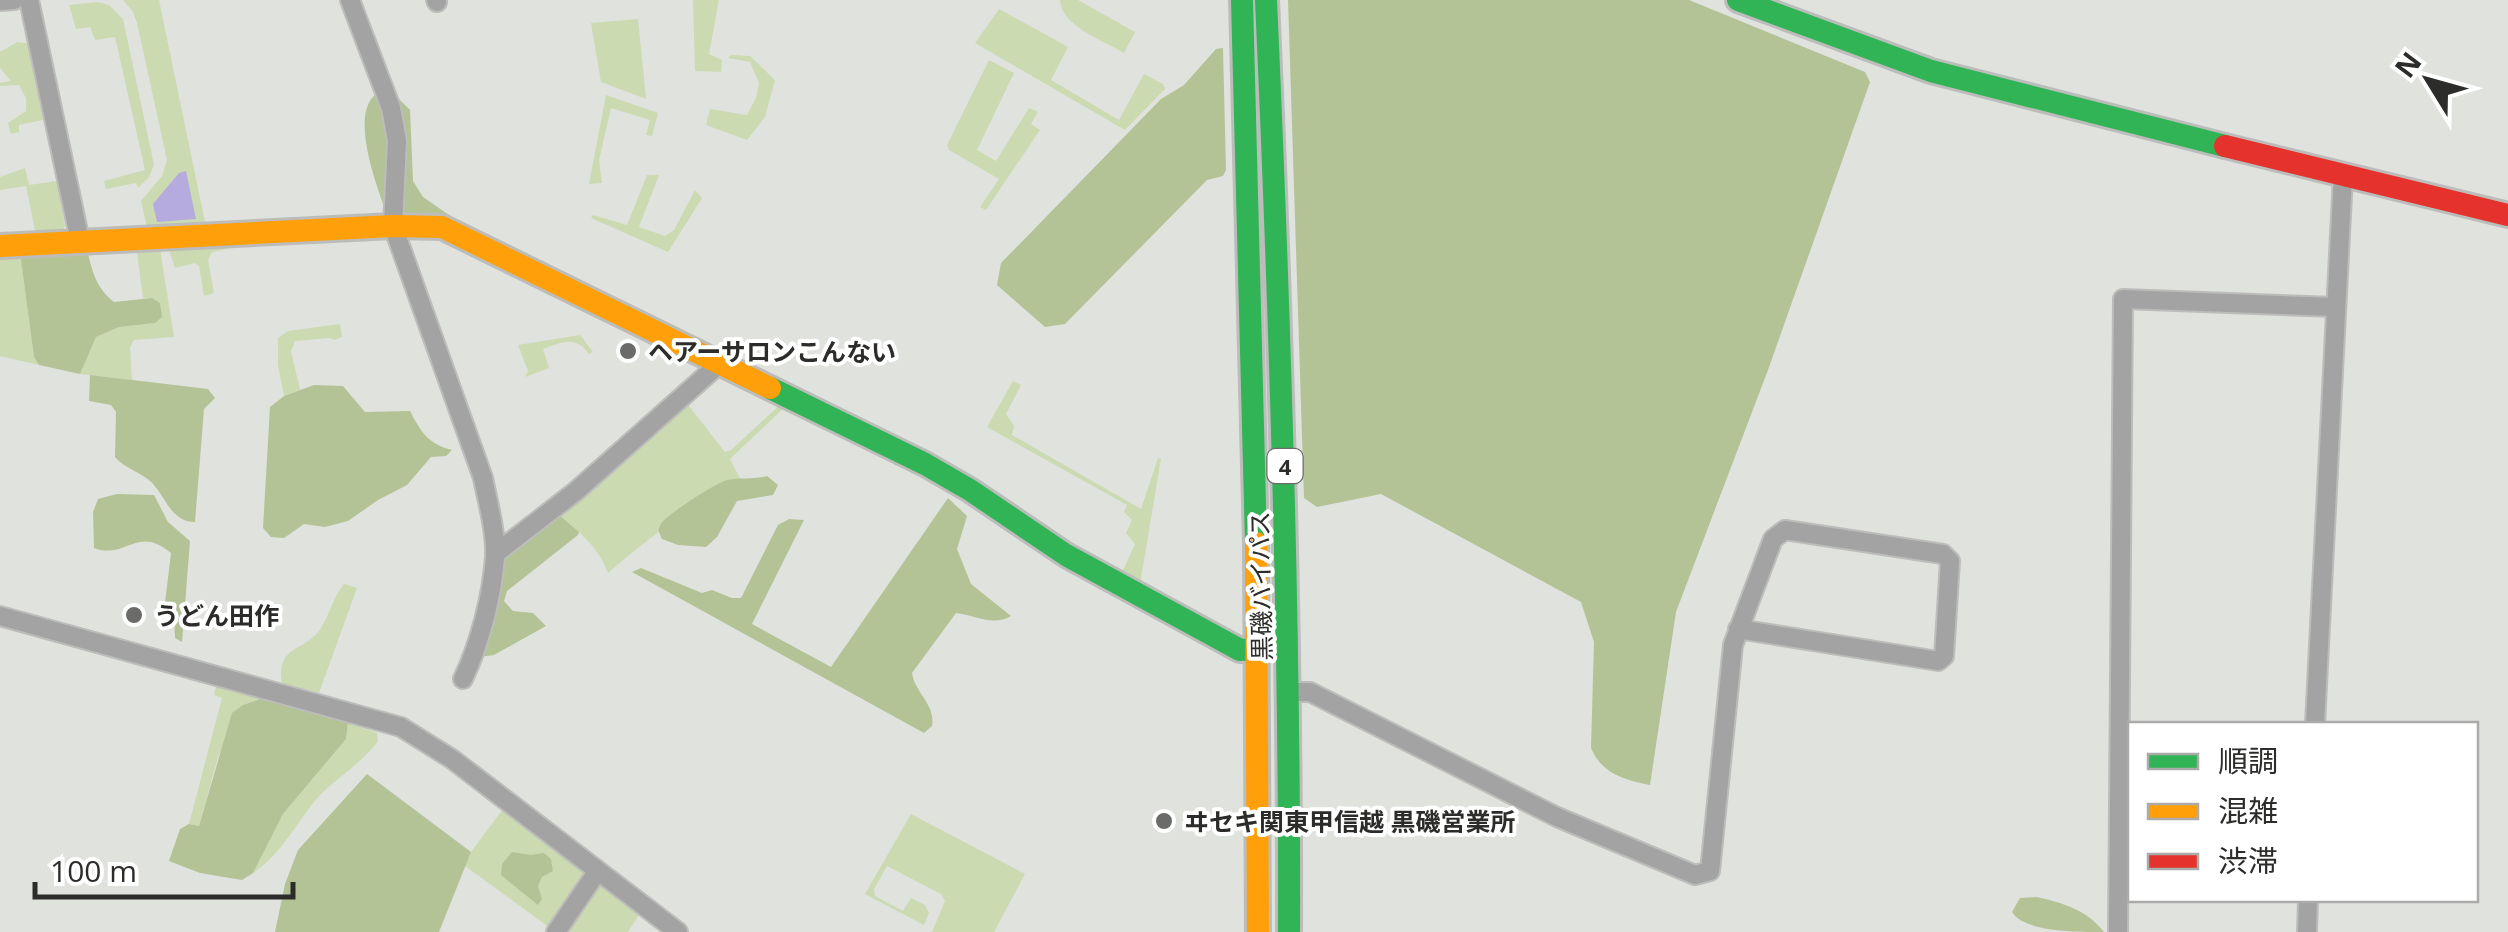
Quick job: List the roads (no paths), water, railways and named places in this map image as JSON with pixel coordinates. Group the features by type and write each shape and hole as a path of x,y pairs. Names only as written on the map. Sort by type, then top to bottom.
{"main road":[{"name":"黒磯バイパス","path":"1242,0 1259,649 1258,932"},
{"name":"黒磯バイパス","path":"1266,0 1283,374 1290,692 1289,932"},
{"path":"1738,0 1930,71 2508,214"},
{"path":"0,246 393,226 442,227 925,464 1066,555 1240,650 1259,649"}],"street":[{"path":"0,1 14,0"},
{"path":"29,0 80,241"},
{"path":"350,0 392,108 397,141 393,226 484,478 495,554 488,598 463,679"},
{"path":"2315,722 2343,176"},
{"path":"2118,932 2124,765 2122,299 2334,307"},
{"path":"495,554 575,492 718,365"},
{"path":"1290,692 1310,692 1557,817 1695,875 1710,871 1734,645 1738,629 1773,539 1786,530 1943,554 1950,561 1944,656 1938,661 1738,629"},
{"path":"0,616 401,727 452,759 678,932"},
{"path":"556,932 597,872"},
{"path":"2306,932 2308,902"}],"place":[{"name":"ヘアーサロンこんない","path":"628,351"},
{"name":"うどん田作","path":"134,615"},
{"name":"ヰセキ関東甲信越 黒磯営業所","path":"1164,821"}]}
